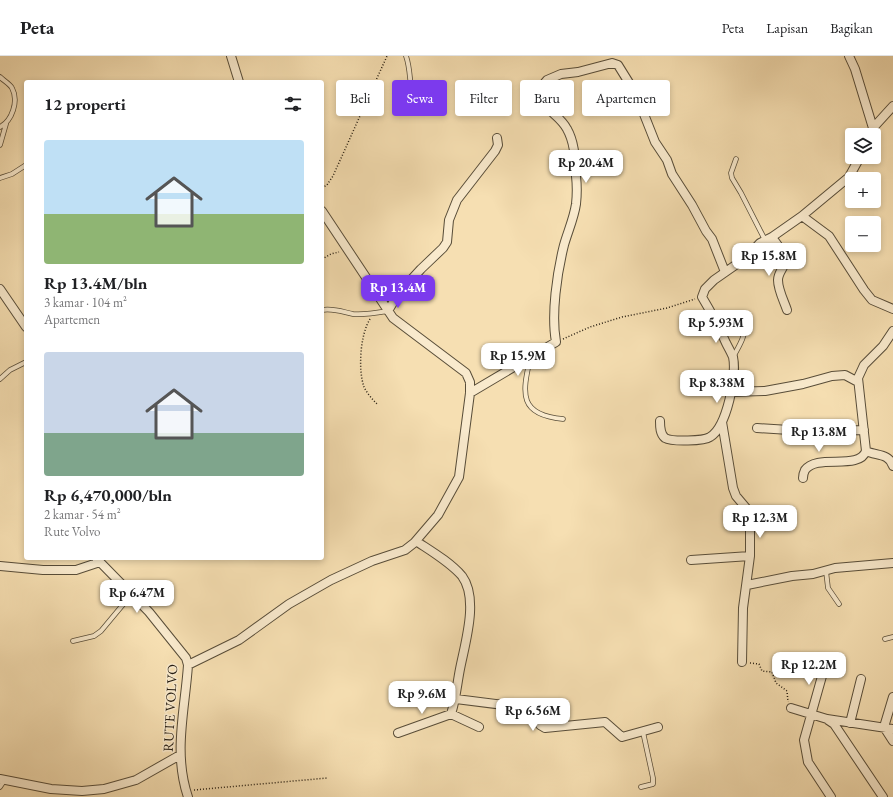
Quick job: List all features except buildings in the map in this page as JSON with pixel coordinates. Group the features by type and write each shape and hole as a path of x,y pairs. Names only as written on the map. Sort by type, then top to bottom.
{"street":[{"path":"232,56 238,80"},
{"path":"849,56 855,69 870,128"},
{"path":"470,393 556,342 554,320 560,261 576,203 576,177 573,142 566,127 541,99 541,86 547,80 562,74 578,72 612,63 618,65 641,104 655,142 667,160 672,174 692,204 706,231 712,239 725,272"},
{"path":"874,128 893,106"},
{"path":"388,311 398,294 443,248 447,242 449,220 457,200 495,151 498,145 497,138"},
{"path":"660,421 660,432 665,438 691,440 709,438 715,433 722,422 734,378 732,357 717,324 702,297 705,289 725,272 747,257 760,243 802,216 849,177 856,164"},
{"path":"188,665 239,640 289,604 331,580 372,561 405,550 416,541 438,515 459,477 470,393 470,382 466,374 393,318 346,250 324,214"},
{"path":"802,216 829,236 872,300 893,309"},
{"path":"768,239 782,251 785,264 779,275 778,281 787,310"},
{"path":"0,289 24,324"},
{"path":"803,478 805,470 811,465 823,462 854,460 861,457 866,451 858,382 864,365 883,346 893,331"},
{"path":"730,392 765,390 803,384 832,376 845,375 858,382"},
{"path":"722,422 733,488 736,496 747,509 750,518 750,556 743,608 742,662"},
{"path":"757,428 805,431 864,430"},
{"path":"866,451 885,456 891,461 893,466"},
{"path":"416,541 448,564 461,576 468,586 470,601 468,624 456,699 451,714"},
{"path":"691,560 750,556"},
{"path":"0,566 43,570 76,570 98,560"},
{"name":"RUTE VOLVO","path":"98,560 149,612 186,658 188,665 180,755 187,794"},
{"path":"747,585 792,576 813,574 835,568 893,563"},
{"path":"826,662 804,740 808,762 831,797"},
{"path":"850,723 862,679"},
{"path":"893,697 884,728 893,742"},
{"path":"456,699 535,709 540,725 545,728 605,722 622,737 658,727"},
{"path":"791,708 827,719 893,729"},
{"path":"398,733 451,714 480,728"},
{"path":"827,719 834,724 883,797"},
{"path":"1,782 51,790 82,792 104,789 136,780 180,755"}],"lane":[{"path":"406,56 409,66 410,80"},
{"path":"0,77 12,88 15,101 12,114 6,124 0,145"},
{"path":"0,127 6,124"},
{"path":"736,159 731,173 732,178 768,239"},
{"path":"0,178 12,174 24,166"},
{"path":"324,310 328,309 353,314 373,314 388,311"},
{"path":"732,357 740,345 748,319"},
{"path":"530,358 524,391 530,408 541,415 550,418 563,419"},
{"path":"0,379 10,370 24,363"},
{"path":"826,571 828,588 839,604"},
{"path":"73,641 94,636 101,631 131,595"},
{"path":"885,639 893,636"},
{"path":"641,787 653,784 654,778 643,732"}],"path":[{"path":"324,187 333,176 387,56"},
{"path":"324,258 331,254 346,250"},
{"path":"556,342 590,327 622,317 667,308 702,297"},
{"path":"373,314 365,330 361,360 364,386 377,404"},
{"path":"742,662 759,664 762,671 772,672 776,683 787,691 788,704 791,708"},
{"path":"187,794 327,778"}]}
